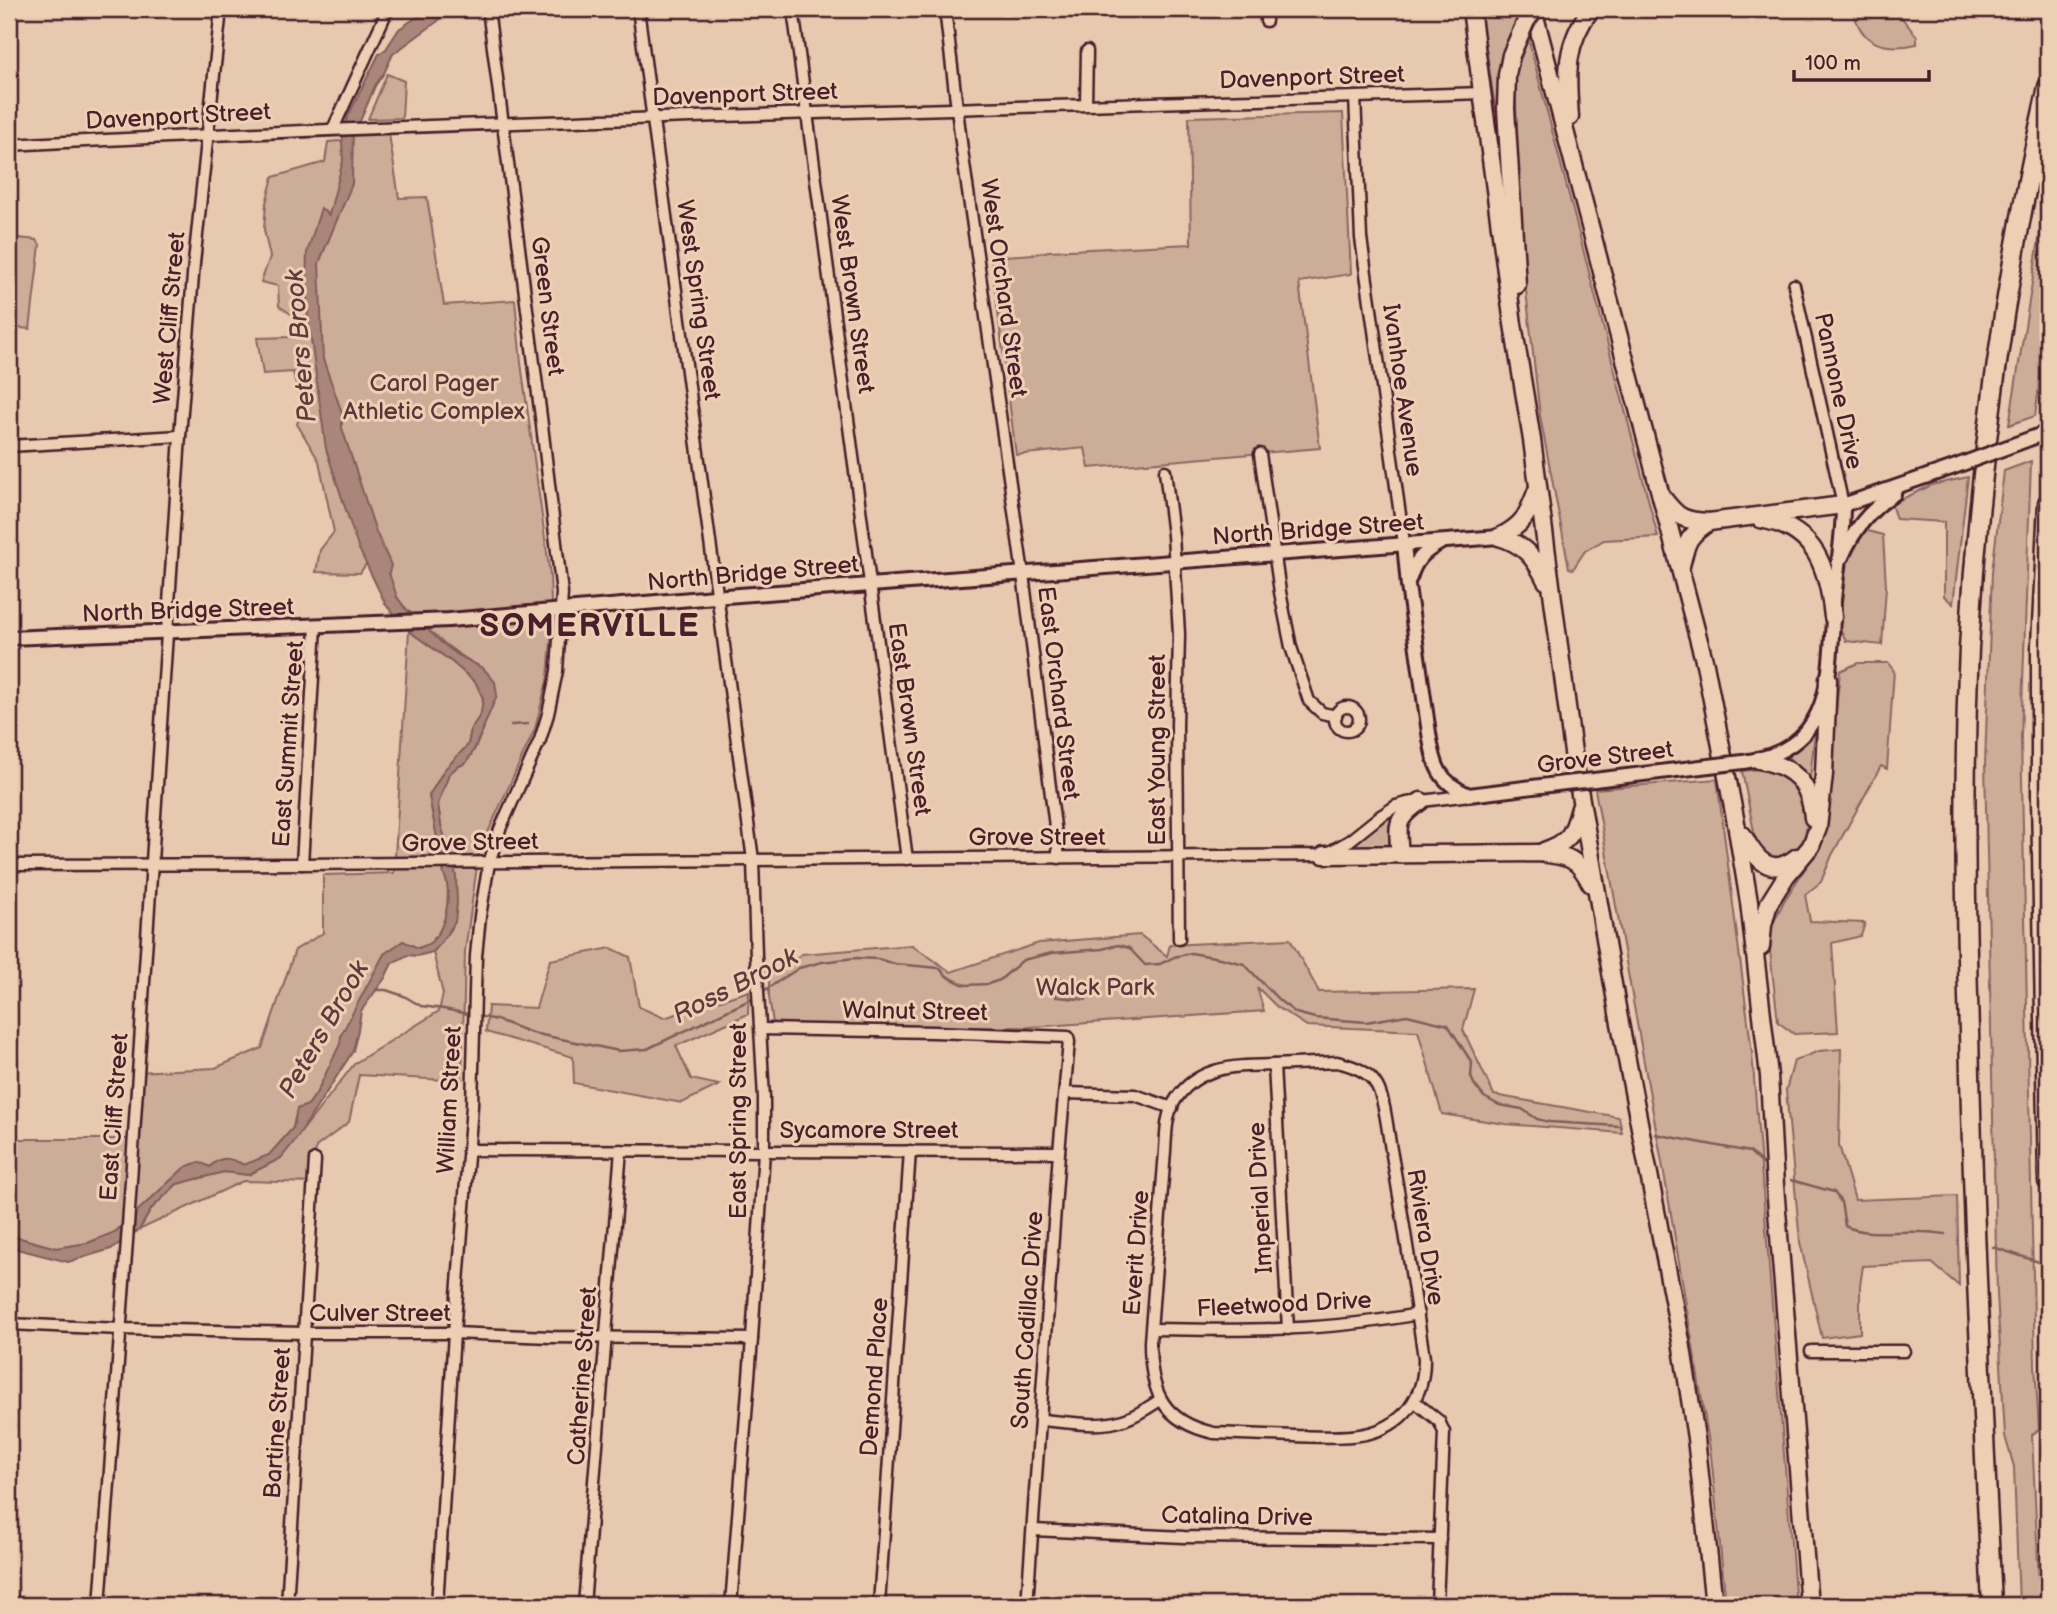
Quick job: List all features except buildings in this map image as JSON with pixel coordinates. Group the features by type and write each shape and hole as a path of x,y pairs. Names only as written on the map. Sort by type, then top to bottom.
{"highway":[{"path":"1471,9 1581,802 1678,1328 1696,1438 1714,1605"},
{"path":"1527,409 1506,109 1507,75 1511,55 1534,9"},
{"path":"1534,9 1705,664 1725,759 1749,902 1769,1076 1775,1186 1810,1601"},
{"path":"1574,162 1567,66 1572,45 1591,9"},
{"path":"1993,1605 1971,1132 1964,838 1966,722 1974,572 1991,407 2017,237 2048,87"},
{"path":"1499,537 1520,524 1538,488"},
{"path":"1661,496 1672,510 1684,519 1709,522 1843,505"},
{"path":"2048,503 2041,645 2041,797 2048,1181"},
{"path":"1748,517 1787,527 1814,548 1825,568 1833,617"},
{"path":"1680,568 1686,544 1692,533 1709,522"},
{"path":"1499,537 1527,550 1539,565 1551,592"},
{"path":"1761,1002 1763,925 1769,903 1786,876 1805,856 1818,828 1828,679"},
{"path":"1736,823 1751,852 1766,864 1783,865 1804,849 1814,820 1804,785 1787,768 1775,763 1751,761"},
{"path":"1401,855 1398,832 1400,818 1421,801"},
{"path":"1538,853 1568,840 1576,825 1581,802"},
{"path":"1324,855 1538,853 1565,856 1582,867 1596,894"},
{"path":"1705,1605 1711,1567"}],"street":[{"name":"West Cliff Street","path":"168,632 194,263 221,9"},
{"path":"337,129 388,9"},
{"name":"Green Street","path":"488,9 541,416 561,580 562,610"},
{"name":"West Spring Street","path":"638,9 717,597"},
{"name":"West Brown Street","path":"793,9 871,585"},
{"name":"West Orchard Street","path":"945,9 1023,574"},
{"path":"1266,9 1266,22"},
{"path":"1086,104 1087,51"},
{"name":"Davenport Street","path":"9,145 371,127 1482,93"},
{"name":"Ivanhoe Avenue","path":"1355,97 1361,238 1432,753 1438,771 1446,782 1469,795"},
{"name":"Pannone Drive","path":"1794,285 1843,505"},
{"path":"1843,505 2048,432"},
{"path":"9,446 180,436"},
{"path":"1259,454 1291,647 1305,692 1317,710 1336,716"},
{"name":"East Young Street","path":"1165,471 1175,561 1179,634 1179,939"},
{"path":"1836,577 1847,545 1863,521 1882,501 1913,481"},
{"name":"Grove Street","path":"9,865 1324,855 1357,835 1388,810 1407,803 1751,761 1769,757 1786,748 1810,726 1821,707 1828,679 1843,505"},
{"name":"North Bridge Street","path":"9,638 449,620 1499,537"},
{"path":"1408,586 1420,556 1447,540"},
{"name":"East Orchard Street","path":"1023,574 1059,858"},
{"name":"East Brown Street","path":"871,585 907,859"},
{"name":"East Spring Street","path":"717,597 753,860 764,1098 764,1151 752,1339 731,1605"},
{"name":"William Street","path":"437,1605 472,1106 476,956 480,915 489,863 500,830 540,740 548,714 557,671 562,610"},
{"name":"East Summit Street","path":"302,864 316,626"},
{"name":"East Cliff Street","path":"100,1605 168,632"},
{"name":"Walnut Street","path":"761,1030 1068,1037"},
{"name":"South Cadillac Drive","path":"1027,1605 1068,1037"},
{"name":"Riviera Drive","path":"1274,1065 1337,1062 1367,1074 1377,1086 1424,1358 1424,1374 1414,1401"},
{"path":"1065,1093 1135,1095 1172,1108 1183,1091 1200,1077 1213,1071 1229,1066 1274,1065"},
{"name":"Imperial Drive","path":"1274,1065 1288,1329"},
{"name":"Everit Drive","path":"1160,1400 1154,1387 1150,1364 1165,1151 1172,1108"},
{"name":"Sycamore Street","path":"468,1150 1059,1152"},
{"name":"Catherine Street","path":"584,1605 621,1150"},
{"name":"Demond Place","path":"879,1605 911,1151"},
{"name":"Bartine Street","path":"287,1605 315,1160"},
{"name":"Fleetwood Drive","path":"1152,1329 1288,1329 1384,1321 1418,1314"},
{"name":"Culver Street","path":"9,1324 304,1333 752,1339"},
{"path":"1811,1351 1904,1351"},
{"path":"1042,1420 1112,1423 1138,1414 1160,1400 1175,1417 1198,1429 1214,1433 1351,1437 1381,1430 1401,1419 1414,1401 1439,1421 1444,1432 1437,1605"},
{"name":"Catalina Drive","path":"1033,1530 1184,1537 1440,1539"}],"green space":[{"path":"1480,9 1523,9 1502,53 1496,113"},
{"path":"1853,9 1895,9 1917,37 1917,44 1894,47 1876,43 1861,31"},
{"path":"1528,38 1658,537 1604,540 1585,551 1573,569 1569,568 1540,416 1521,246 1515,74"},
{"path":"387,74 404,81 402,118 368,119"},
{"path":"1343,113 1351,274 1299,282 1320,448 1089,468 1085,448 1016,455 991,257 1049,251 1191,244 1189,117"},
{"name":"Carol Pager Athletic Complex","path":"388,128 399,198 427,197 444,305 515,300 550,575 552,629 548,677 535,729 479,852 465,951 462,1081 359,1075 349,1122 316,1147 313,1183 243,1181 139,1230 152,1208 177,1184 224,1172 248,1175 281,1158 355,1063 439,1011 443,994 433,952 455,922 447,846 438,804 449,774 466,763 484,728 484,669 449,647 403,605 391,583 380,543 360,573 316,572 320,550 334,532 319,461 297,424 302,410 293,372 263,374 257,338 293,337 294,316 279,306 278,286 261,282 270,257 264,230 266,203 273,177 325,162 328,142 352,140 353,129"},
{"path":"2048,184 2048,324 2035,416 2009,425"},
{"path":"9,237 37,240 40,245 30,329 9,327"},
{"path":"2031,461 2021,737 2035,1365 2039,1429 2032,1435 2040,1605 2019,1605 2014,1467 2005,1436 1997,1294 1985,763 1992,572 2004,471"},
{"path":"1968,477 1953,604 1944,596 1944,522 1896,519 1891,504 1932,485"},
{"path":"1864,530 1883,535 1886,587 1882,645 1846,641 1839,626 1848,554"},
{"path":"409,631 476,683 483,698 481,714 471,729 468,745 444,770 429,796 448,890 445,917 438,934 430,943 418,948 403,942 341,1035 341,1044 316,1094 308,1105 297,1109 293,1128 269,1155 244,1165 226,1159 210,1167 184,1168 115,1232 88,1243 56,1248 9,1235 9,1139 132,1139 137,1072 215,1068 262,1048 295,950 323,933 323,875 394,873"},
{"path":"1858,663 1888,663 1894,671 1887,769 1881,766 1832,855 1821,882 1805,895 1810,921 1865,923 1861,936 1832,943 1838,1032 1794,1034 1778,1022 1768,934 1784,901 1823,841 1840,671"},
{"path":"1815,732 1810,778 1788,757"},
{"path":"1771,768 1793,779 1809,817 1802,846 1786,860 1766,857 1755,837 1742,771"},
{"path":"1717,779 1752,1053 1796,1605 1726,1605 1711,1455 1595,789"},
{"path":"1393,813 1387,846 1353,848 1352,846"},
{"name":"Walck Park","path":"1140,935 1167,956 1170,945 1290,939 1319,992 1474,989 1463,1030 1494,1095 1619,1117 1622,1133 1505,1124 1442,1114 1418,1031 1307,1026 1277,1007 1257,987 1264,1011 1030,1027 954,1028 773,1023 769,977 802,954 912,945 951,972 1039,943"},
{"path":"611,948 630,957 639,1007 664,1018 749,991 748,1014 676,1046 691,1079 719,1085 682,1103 574,1083 573,1057 486,1032 488,1006 536,1008 550,960"},
{"path":"1841,1049 1839,1145 1855,1200 1957,1196 1959,1286 1932,1263 1863,1266 1860,1285 1860,1333 1822,1338 1800,1242 1786,1090 1794,1061 1819,1051"}],"shaded area":[{"path":"429,9 450,9 393,54 361,119 353,129 352,184 319,263 323,359 342,413 342,428 376,532 391,565 389,573 397,597 442,643 484,669 495,682 497,695 474,750 466,763 449,774 438,804 441,825 456,875 455,922 433,952 408,955 392,963 385,978 361,1011 353,1051 297,1138 281,1158 248,1175 224,1172 177,1184 152,1208 139,1230 111,1249 68,1262 9,1247 9,1235 56,1248 88,1243 115,1232 188,1166 200,1163 210,1167 226,1159 244,1165 269,1155 293,1128 297,1109 308,1105 316,1094 340,1044 341,1035 384,954 403,941 418,948 428,944 442,926 448,890 429,796 444,770 468,745 471,729 481,714 483,698 476,683 409,631 386,605 358,547 326,449 306,289 307,253 321,208 329,215 343,161 342,142 347,118 379,54 386,49 399,29"},
{"path":"1056,979 1088,980 1086,1000 1056,997"}],"waterway":[{"path":"511,725 528,724"},
{"name":"Ross Brook","path":"762,992 799,968 855,958 939,968 948,977 965,985 988,984 1000,980 1023,960 1052,953 1118,945 1129,948 1145,965 1160,964 1191,953 1244,964 1280,1001 1296,1013 1315,1018 1366,1022 1407,1015 1448,1025 1472,1063 1471,1077 1484,1097 1499,1105 1522,1109 1537,1119 1549,1122 1619,1126"},
{"name":"Ross Brook","path":"376,990 404,996 421,1006 497,1020 532,1033 619,1051 647,1049 754,998"},
{"name":"Ross Brook","path":"1655,1134 1750,1152 1763,1164"},
{"name":"Ross Brook","path":"1791,1180 1834,1192 1841,1202 1845,1226 1873,1232 1945,1234"},
{"name":"Ross Brook","path":"1993,1247 2039,1262"}],"district":[{"name":"SOMERVILLE","path":"590,625"}],"water label":[{"name":"Peters Brook","path":"300,346"},
{"name":"Peters Brook","path":"323,1029"}]}
